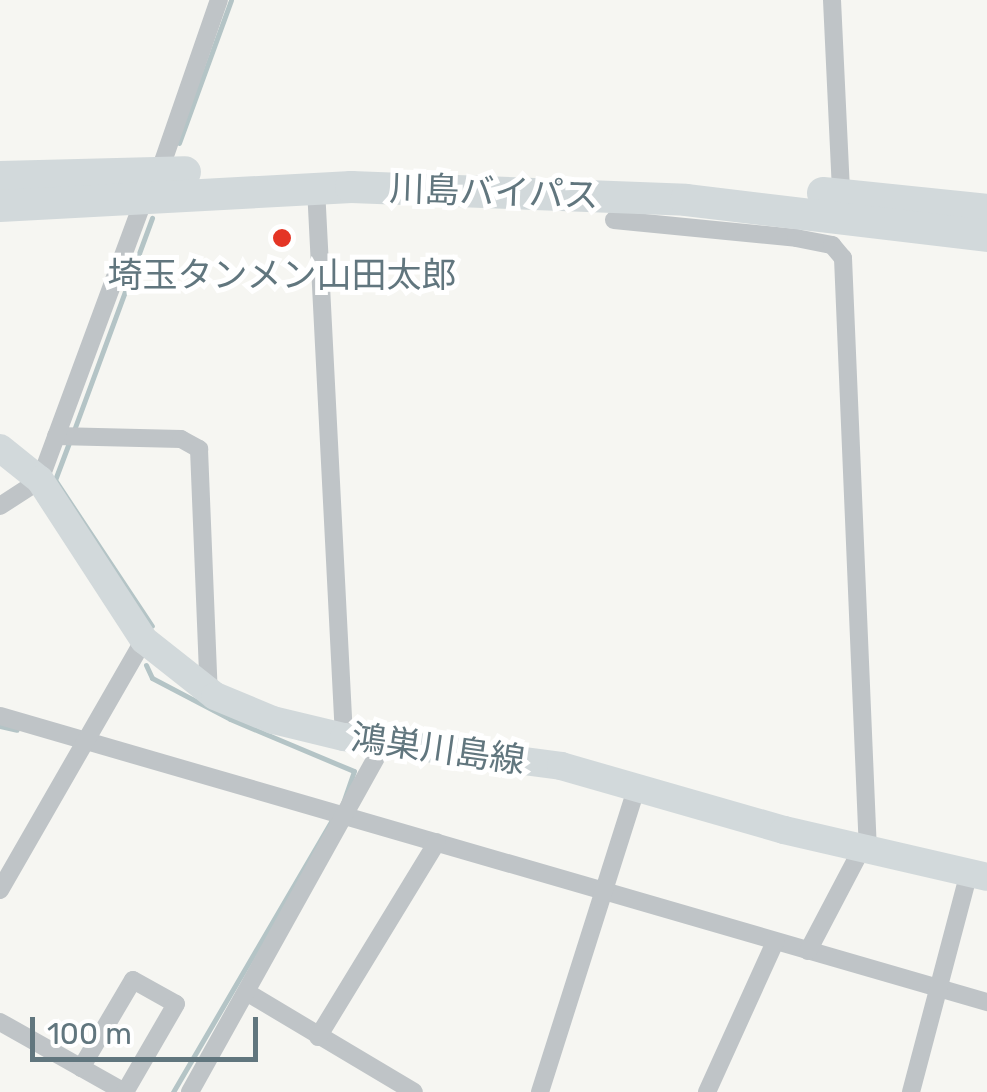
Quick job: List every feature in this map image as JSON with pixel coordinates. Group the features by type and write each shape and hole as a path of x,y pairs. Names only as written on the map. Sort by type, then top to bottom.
{"highway":[{"name":"川島バイパス","path":"0,206 152,185 354,168 689,178 987,210"},
{"name":"川島バイパス","path":"0,177 686,200 987,236"}],"main road":[{"name":"鴻巣川島線","path":"0,448 40,480 144,640 210,693 274,720 344,737 561,766 864,850 978,875"}],"street":[{"path":"0,506 40,480 219,0"},
{"path":"832,0 841,194"},
{"path":"316,188 344,737"},
{"path":"614,220 796,238 832,245 843,258 864,850 808,952"},
{"path":"56,436 181,439 198,448 210,693"},
{"path":"0,890 144,640"},
{"path":"0,716 987,1002"},
{"path":"190,1092 384,744"},
{"path":"540,1092 600,890 637,788"},
{"path":"318,1036 437,842"},
{"path":"910,1092 938,988 978,875"},
{"path":"706,1092 775,942"},
{"path":"0,1022 81,1068 124,1092 176,1004 133,980 81,1068"},
{"path":"248,994 405,1090"}],"waterway":[{"path":"179,143 231,0"},
{"path":"74,430 152,218"},
{"path":"70,440 55,480 152,626"},
{"path":"146,665 152,678 230,719 354,771 343,803"},
{"path":"0,726 17,730"},
{"path":"173,1092 334,816"}],"place":[{"name":"埼玉タンメン山田太郎","path":"282,238"}]}
